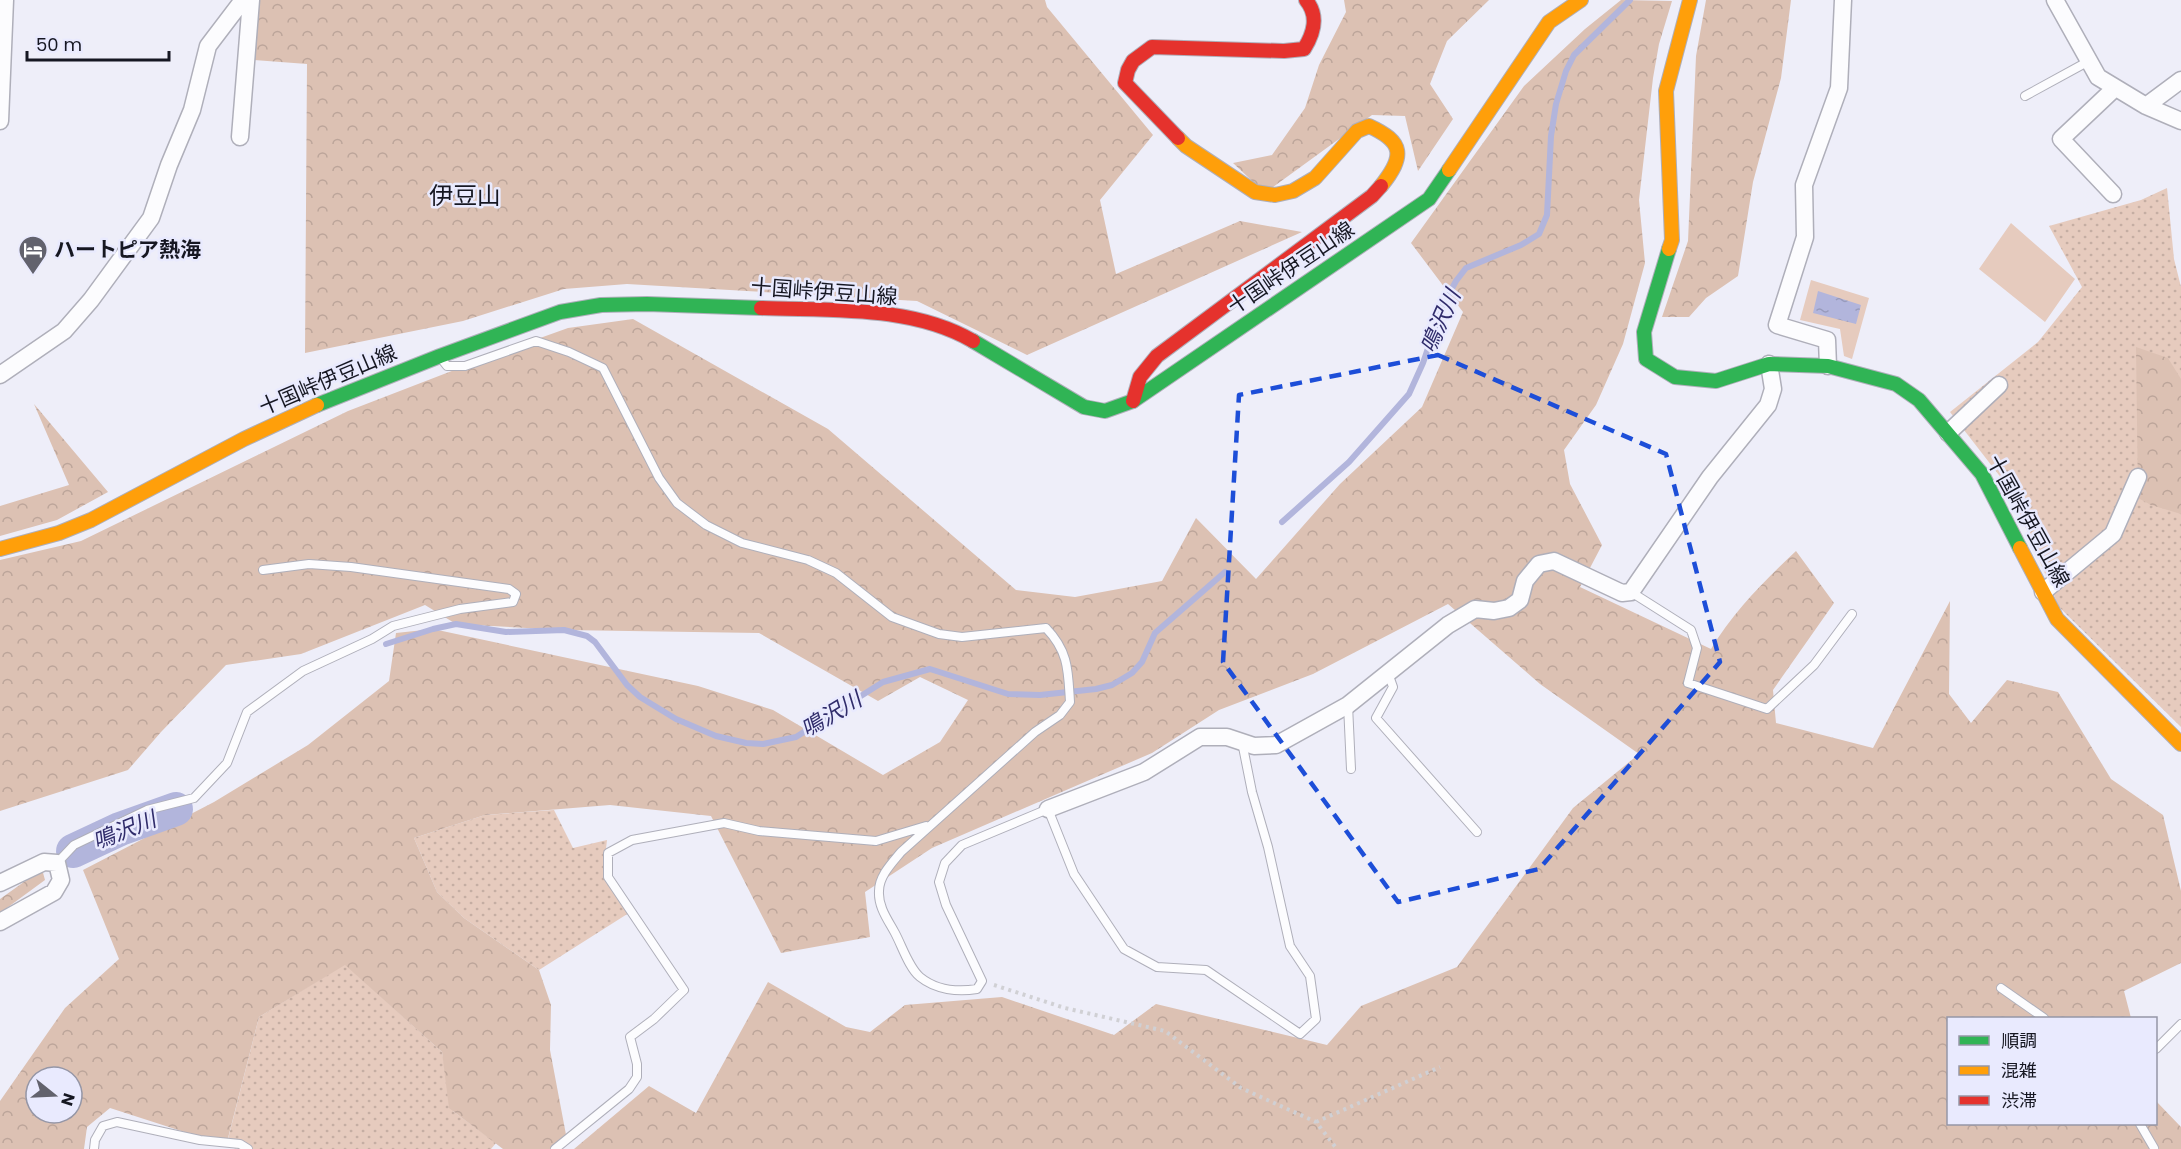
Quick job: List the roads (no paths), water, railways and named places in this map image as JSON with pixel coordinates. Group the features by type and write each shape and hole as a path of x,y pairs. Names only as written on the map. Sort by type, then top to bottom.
{"main road":[{"path":"1133,401 1140,377 1157,356 1372,196 1393,172 1399,156 1396,142 1384,131 1370,126 1357,131 1315,178 1293,191 1275,195 1256,192 1186,146 1125,83 1126,69 1138,55 1152,47 1284,51 1304,49 1312,37 1315,20 1311,5 1305,0"},
{"name":"十国峠伊豆山線","path":"0,549 59,533 91,520 244,439 317,405 560,312 601,305 647,304 879,313 929,323 967,338 1084,407 1105,411 1133,401 1429,199 1549,22 1581,0"},
{"name":"十国峠伊豆山線","path":"1690,0 1666,91 1672,240 1644,332 1646,359 1675,377 1716,381 1769,364 1828,366 1896,384 1919,400 1982,474 2057,619 2181,744"}],"street":[{"path":"0,122 5,0"},
{"path":"0,375 64,331 91,300 151,218 169,165 192,110 208,46 243,0"},
{"path":"240,137 251,0"},
{"path":"1828,366 1827,340 1777,326 1805,237 1804,185 1839,88 1843,0"},
{"path":"2055,0 2098,77 2146,106 2181,122"},
{"path":"2146,106 2181,80"},
{"path":"2113,195 2061,138 2115,88"},
{"path":"1048,809 1144,772 1200,737 1227,737 1254,746 1276,745 1348,705 1448,625 1475,609 1494,611 1509,608 1520,600 1525,581 1539,564 1554,561 1622,593 1632,592 1710,477 1768,405 1773,389 1769,364"},
{"path":"1948,433 2000,385"},
{"path":"2043,592 2113,534 2138,477"},
{"path":"0,883 44,862 57,863 61,880 54,892 0,922"}],"lane":[{"path":"2025,96 2089,61"},
{"path":"440,356 447,366 465,366 536,341 569,352 603,368 659,478 677,503 706,525 742,543 807,560 836,573 892,617 912,626 939,634 962,637 1046,628 1059,641 1069,676 1070,702 1060,715 1035,732 901,852 885,872 878,890 882,909 919,976 934,985 960,991 977,989 982,981 946,905 939,882 945,862 962,845 1048,809 1074,874 1124,949 1156,967 1206,970 1300,1034 1316,1019 1310,976 1290,946 1242,742"},
{"path":"57,863 74,845 147,810 194,798 227,763 247,712 303,671 372,639 393,626 459,609 513,602 516,594 509,589 351,567 309,564 263,570"},
{"path":"1632,592 1691,630 1697,648 1688,683 1767,709 1814,665 1852,614"},
{"path":"1388,673 1393,687 1376,718 1477,832"},
{"path":"1348,705 1351,769"},
{"path":"555,1149 628,1089 637,1077 637,1064 630,1037 654,1020 684,990 608,877 608,853 632,840 724,823 759,831 876,841 929,825"},
{"path":"2001,988 2043,1017"},
{"path":"2157,1048 2181,1024"},
{"path":"94,1149 95,1140 103,1126 117,1122 200,1140 240,1144 248,1149"},
{"path":"2141,1125 2154,1148"}],"water":[{"path":"1818,291 1861,305 1856,324 1813,313"}],"waterway":[{"name":"鳴沢川","path":"1282,522 1349,462 1409,394 1423,363 1442,307 1466,268 1521,245 1539,234 1547,215 1551,136 1556,104 1566,71 1574,55 1630,0"},
{"name":"鳴沢川","path":"386,644 456,624 506,632 564,630 587,636 595,642 627,685 640,697 676,719 716,736 746,743 763,744 796,737 883,682 930,669 1008,694 1040,695 1112,685 1132,673 1142,662 1155,633 1225,572"},
{"name":"鳴沢川","path":"73,851 120,829 176,809"}],"place":[{"name":"ハートピア熱海","path":"33,276"}],"district":[{"name":"伊豆山","path":"465,196"}]}
